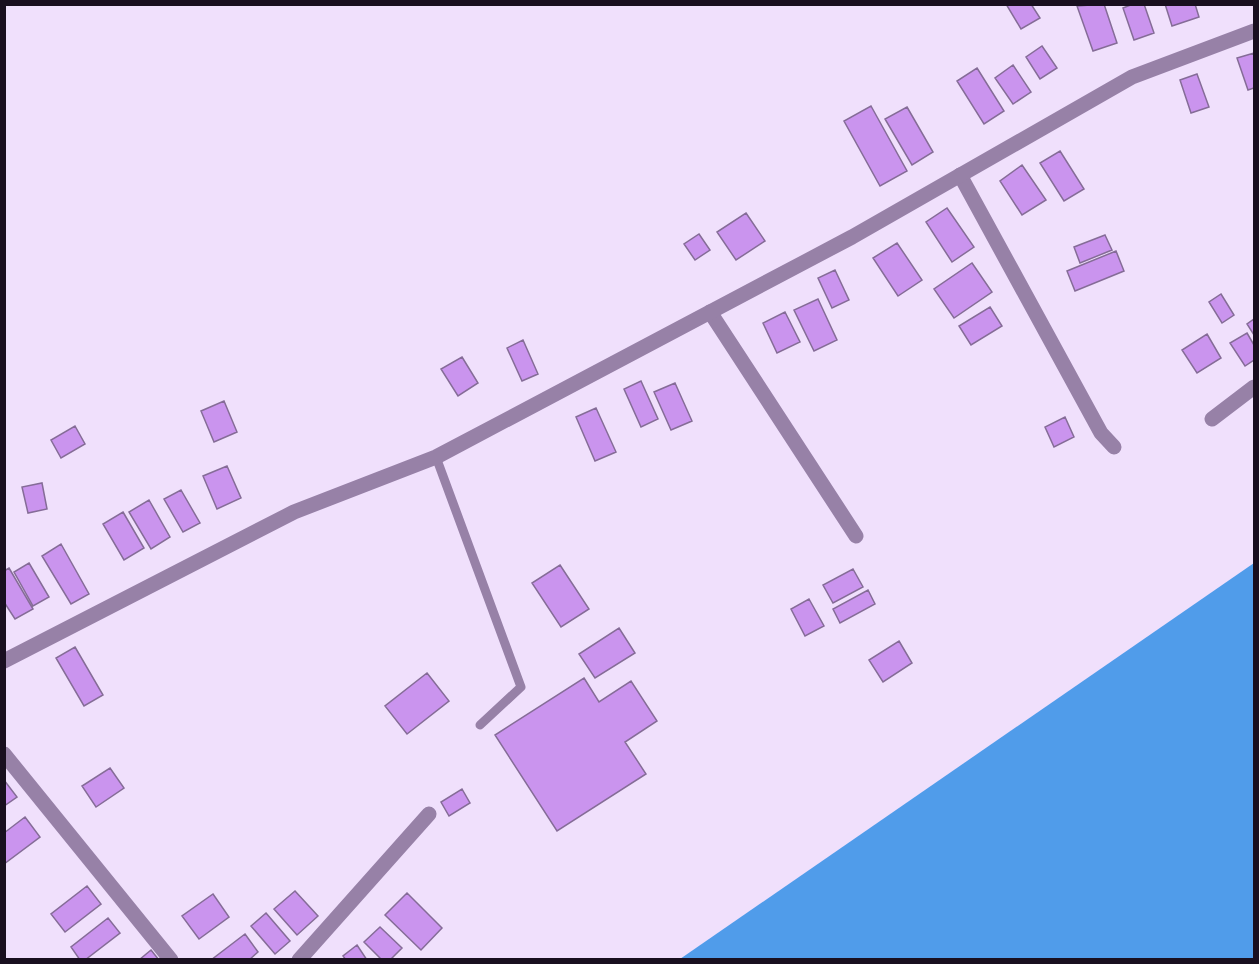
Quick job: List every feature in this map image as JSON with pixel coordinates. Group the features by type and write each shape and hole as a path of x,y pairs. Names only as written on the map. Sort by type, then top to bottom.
{"street":[{"path":"4,661 294,512 436,457 852,237 1132,77 1254,31"},
{"path":"960,175 1101,433 1114,447"},
{"path":"710,312 856,536"},
{"path":"1212,419 1254,387"},
{"path":"4,754 171,960"},
{"path":"299,960 429,814"}],"lane":[{"path":"436,457 521,687 480,725"}],"water":[{"path":"1254,563 1254,959 680,959"}],"building":[{"path":"1006,4 1031,4 1040,18 1021,29"},
{"path":"1104,4 1117,43 1093,51 1077,6"},
{"path":"1133,4 1144,4 1154,33 1134,40 1123,8"},
{"path":"1165,4 1195,4 1199,17 1172,26"},
{"path":"1042,46 1057,68 1040,79 1026,57"},
{"path":"1254,53 1254,88 1248,90 1237,58"},
{"path":"1013,65 1031,92 1013,104 995,78"},
{"path":"977,68 1004,111 984,124 957,81"},
{"path":"1197,74 1209,107 1191,113 1180,80"},
{"path":"871,106 907,171 880,186 844,121"},
{"path":"907,107 933,152 912,165 885,119"},
{"path":"1060,151 1084,189 1064,201 1040,163"},
{"path":"1022,165 1046,200 1022,215 1000,181"},
{"path":"947,208 974,247 952,262 926,222"},
{"path":"746,213 765,241 736,260 717,232"},
{"path":"699,234 710,250 695,260 684,244"},
{"path":"1105,235 1112,250 1080,263 1074,247"},
{"path":"897,243 922,280 898,296 873,258"},
{"path":"1116,251 1124,271 1075,291 1067,271"},
{"path":"972,263 992,292 954,318 934,289"},
{"path":"835,270 849,300 832,308 818,278"},
{"path":"1221,294 1234,315 1222,323 1209,302"},
{"path":"818,299 837,340 814,351 794,310"},
{"path":"990,307 1002,326 971,345 959,326"},
{"path":"785,312 800,342 777,353 763,323"},
{"path":"1254,319 1254,335 1247,324"},
{"path":"1247,333 1254,345 1254,360 1245,366 1230,343"},
{"path":"1207,334 1221,358 1197,373 1182,350"},
{"path":"523,340 538,374 522,381 507,348"},
{"path":"462,357 478,383 458,396 441,369"},
{"path":"641,381 658,419 641,427 624,389"},
{"path":"675,383 692,421 671,430 654,392"},
{"path":"224,401 237,432 214,442 201,411"},
{"path":"596,408 616,452 595,461 576,417"},
{"path":"1065,417 1074,437 1054,447 1045,427"},
{"path":"75,426 85,444 61,458 51,440"},
{"path":"227,466 241,498 217,509 203,476"},
{"path":"42,483 47,509 28,513 22,487"},
{"path":"181,490 200,523 183,532 164,499"},
{"path":"149,500 170,537 151,549 129,512"},
{"path":"123,512 144,548 124,560 103,524"},
{"path":"61,544 89,594 71,604 42,556"},
{"path":"29,563 49,597 33,606 14,572"},
{"path":"560,565 589,609 561,627 532,583"},
{"path":"9,568 33,609 15,619 4,602 4,571"},
{"path":"853,569 863,587 833,603 823,585"},
{"path":"868,590 875,604 840,623 833,609"},
{"path":"809,599 824,626 805,636 791,609"},
{"path":"619,628 635,653 595,678 579,654"},
{"path":"899,641 912,663 883,682 869,660"},
{"path":"75,647 103,695 84,706 56,658"},
{"path":"427,673 449,701 407,734 385,706"},
{"path":"584,678 599,702 631,681 657,721 625,742 646,774 557,831 495,735"},
{"path":"110,768 124,788 96,807 82,786"},
{"path":"4,780 17,797 4,806"},
{"path":"462,789 470,803 449,816 441,802"},
{"path":"25,817 40,837 4,864 4,833"},
{"path":"87,886 101,904 65,932 51,914"},
{"path":"295,891 318,916 297,935 274,909"},
{"path":"407,893 442,928 421,950 385,915"},
{"path":"213,894 229,917 199,939 182,916"},
{"path":"266,913 290,941 275,954 251,926"},
{"path":"108,918 120,933 85,960 80,960 71,947"},
{"path":"380,927 402,948 390,960 382,960 364,942"},
{"path":"245,934 258,952 249,960 211,960"},
{"path":"357,945 367,960 346,960 343,956"},
{"path":"151,950 159,960 139,960"}]}
